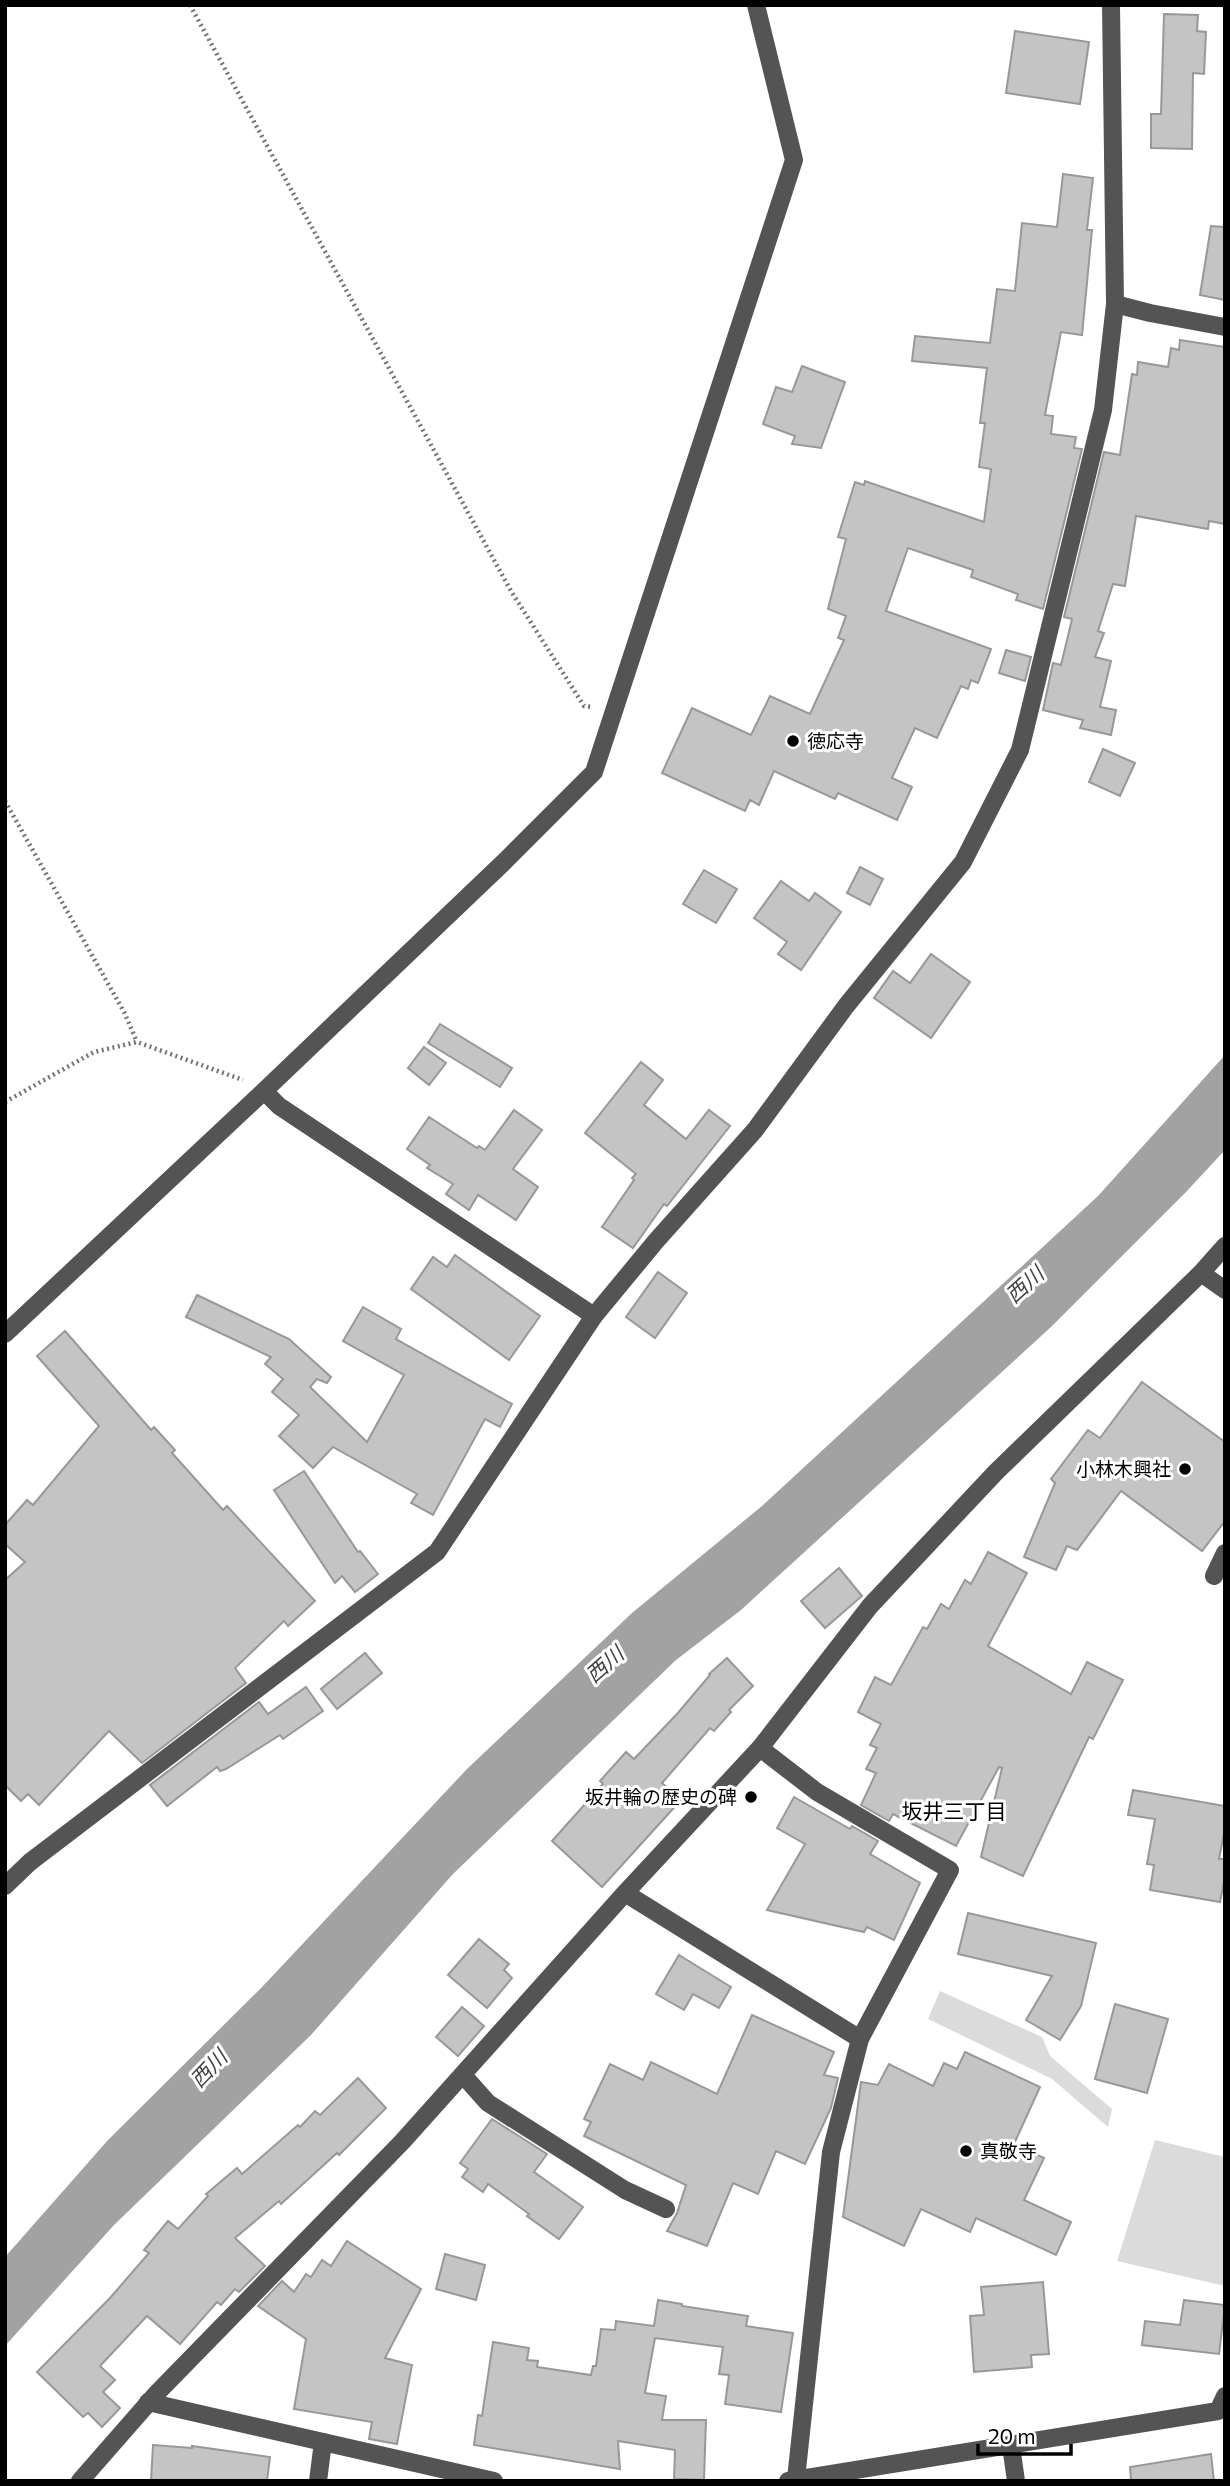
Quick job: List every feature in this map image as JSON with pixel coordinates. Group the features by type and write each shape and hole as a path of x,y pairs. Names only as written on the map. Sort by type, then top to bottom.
{"street":[{"path":"5,1334 264,1091 505,861 594,772 794,160 757,5"},
{"path":"5,1886 30,1862 437,1552 594,1316 755,1129 846,1006 963,862 1020,750 1103,410 1115,304 1111,5"},
{"path":"1115,304 1225,327"},
{"path":"264,1091 279,1106 594,1316"},
{"path":"80,2481 148,2402 402,2143 625,1893 760,1748 870,1606 996,1472 1225,1246"},
{"path":"1200,1273 1225,1290"},
{"path":"1214,1576 1225,1553"},
{"path":"760,1748 817,1792 950,1870 860,2039 831,2152 792,2480 1011,2446 1222,2405"},
{"path":"625,1893 860,2039"},
{"path":"463,2075 488,2103 625,2190 666,2209"},
{"path":"148,2402 494,2481"},
{"path":"318,2481 323,2442"},
{"path":"1011,2446 1016,2481"}],"path":[{"path":"190,5 511,591 584,706 614,712"},
{"path":"5,802 124,1012 137,1042"},
{"path":"5,1102 94,1052 137,1042 234,1075 264,1091"}],"shaded area":[{"path":"940,1991 1042,2037 1050,2056 1112,2109 1108,2127 1052,2079 928,2019"},
{"path":"1155,2140 1225,2157 1225,2286 1117,2261"}],"water":[{"name":"西川","path":"1225,1055 1225,1150 1186,1192 1051,1327 741,1610 676,1660 453,1874 311,2035 114,2225 5,2346 5,2257 108,2140 263,1986 467,1769 632,1613 762,1506 1098,1196"}],"building":[{"path":"1164,14 1198,15 1197,31 1206,32 1204,74 1193,73 1192,149 1151,148 1151,114 1161,114"},
{"path":"1015,31 1089,42 1080,104 1006,93"},
{"path":"1063,174 1093,178 1087,230 1092,230 1082,335 1061,332 1045,415 1053,416 1051,434 1076,437 1074,448 1082,449 1043,609 1016,600 1018,594 971,577 973,570 908,548 886,611 991,649 978,683 971,680 968,689 961,686 937,738 915,728 892,778 912,787 897,820 838,793 835,799 774,771 759,805 750,800 745,811 662,773 692,708 751,735 770,696 810,714 844,640 838,638 846,616 828,609 846,539 838,537 855,482 864,485 865,481 984,522 991,469 979,467 985,423 980,423 987,368 912,361 915,336 990,343 997,289 1015,291 1022,223 1057,227"},
{"path":"1211,226 1225,227 1225,300 1200,295"},
{"path":"1180,340 1225,347 1225,524 1209,521 1208,529 1136,516 1125,586 1113,584 1098,631 1104,633 1095,657 1111,661 1100,707 1116,710 1111,735 1080,728 1083,720 1043,710 1053,663 1061,665 1072,619 1064,617 1104,452 1120,455 1132,374 1137,375 1138,362 1168,367 1171,348 1179,350"},
{"path":"802,366 845,382 821,448 792,444 795,436 763,424 776,387 792,392"},
{"path":"1006,650 1031,657 1025,681 999,673"},
{"path":"1103,749 1135,763 1120,796 1089,782"},
{"path":"860,867 883,879 870,905 847,893"},
{"path":"704,870 737,889 716,923 683,904"},
{"path":"781,881 809,901 815,893 841,912 801,970 778,954 787,942 754,918"},
{"path":"931,954 970,982 931,1038 874,998 893,971 910,983"},
{"path":"440,1024 512,1068 500,1087 428,1043"},
{"path":"424,1047 446,1063 429,1085 408,1068"},
{"path":"641,1062 663,1080 644,1105 686,1139 709,1110 730,1126 667,1206 664,1204 633,1248 602,1227 636,1174 585,1133"},
{"path":"514,1110 542,1130 513,1169 538,1187 516,1220 478,1195 469,1210 446,1194 453,1184 427,1168 430,1165 407,1149 429,1117 477,1148 479,1146 485,1150"},
{"path":"455,1255 540,1316 509,1360 411,1289 433,1257 447,1267"},
{"path":"658,1272 687,1293 655,1338 626,1317"},
{"path":"197,1295 289,1339 331,1377 327,1383 317,1379 310,1387 367,1442 404,1375 343,1341 363,1307 401,1329 396,1339 512,1404 500,1427 485,1419 433,1515 411,1503 417,1494 333,1447 313,1468 279,1436 299,1415 272,1392 283,1379 265,1364 271,1357 186,1317"},
{"path":"65,1331 151,1430 154,1427 175,1450 172,1453 223,1510 227,1506 315,1601 288,1626 284,1621 235,1668 246,1683 142,1763 109,1731 39,1805 28,1794 21,1801 5,1785 5,1580 25,1562 5,1544 5,1525 27,1500 33,1505 99,1426 37,1356"},
{"path":"1142,1382 1225,1442 1225,1521 1202,1551 1121,1491 1077,1550 1067,1546 1056,1570 1024,1557 1055,1483 1051,1479 1088,1430 1100,1438"},
{"path":"304,1471 358,1552 360,1551 378,1574 355,1592 342,1576 335,1583 274,1490"},
{"path":"988,1552 1027,1573 988,1646 1071,1694 1087,1662 1123,1680 1093,1739 1089,1737 1023,1876 981,1857 1002,1768 999,1767 956,1846 893,1814 889,1821 861,1805 876,1773 866,1769 877,1748 870,1745 881,1724 858,1712 875,1677 891,1685 923,1627 927,1629 941,1604 949,1609 965,1580 971,1584"},
{"path":"839,1568 862,1596 825,1628 801,1601"},
{"path":"365,1653 382,1673 337,1709 321,1689"},
{"path":"727,1658 753,1686 729,1710 731,1712 714,1731 710,1728 662,1783 681,1800 602,1887 552,1841 603,1784 600,1781 626,1752 634,1759 677,1714 709,1674"},
{"path":"306,1687 323,1711 283,1739 280,1735 226,1769 220,1771 217,1767 167,1806 150,1785 259,1702 268,1714"},
{"path":"1133,1790 1225,1806 1225,1828 1219,1859 1225,1859 1225,1877 1220,1902 1150,1890 1154,1865 1147,1864 1155,1819 1128,1815"},
{"path":"794,1797 850,1829 852,1826 878,1841 870,1854 920,1883 894,1940 867,1927 864,1932 767,1910 805,1844 777,1828"},
{"path":"968,1913 1096,1943 1081,2006 1060,2040 1026,2020 1052,1976 958,1954"},
{"path":"479,1939 509,1964 504,1970 512,1978 487,2008 448,1975"},
{"path":"679,1955 731,1987 719,2008 693,1994 684,2010 656,1994"},
{"path":"1115,2004 1168,2019 1147,2093 1095,2079"},
{"path":"462,2007 484,2026 458,2056 436,2037"},
{"path":"752,2015 834,2052 824,2075 838,2078 831,2108 805,2164 776,2151 758,2194 733,2183 707,2246 667,2231 677,2213 686,2185 584,2136 591,2122 584,2119 610,2064 643,2080 651,2062 717,2094"},
{"name":"真敬寺","path":"965,2052 1040,2087 1014,2144 1044,2158 1024,2200 1071,2222 1056,2255 976,2218 970,2232 921,2209 904,2246 843,2217 861,2082 878,2085 889,2064 933,2086 944,2063 957,2069"},
{"path":"358,2078 386,2108 339,2155 337,2153 281,2204 279,2201 235,2238 265,2266 239,2292 235,2289 221,2305 217,2302 180,2344 147,2316 100,2366 115,2380 103,2392 120,2408 102,2427 88,2413 83,2417 37,2372 110,2298 149,2253 144,2250 168,2221 178,2229 208,2196 206,2194 237,2168 242,2174 298,2125 300,2127 315,2111 320,2115"},
{"path":"492,2119 547,2154 534,2172 583,2207 559,2239 488,2184 483,2192 462,2177 468,2169 460,2163"},
{"path":"347,2241 421,2289 385,2358 412,2365 397,2444 369,2439 372,2422 294,2409 306,2339 258,2306 282,2281 294,2292 306,2274 311,2277 322,2260 331,2266"},
{"path":"445,2254 485,2265 476,2300 436,2289"},
{"path":"1043,2282 1049,2354 1031,2355 1032,2367 974,2372 970,2316 984,2315 981,2287"},
{"path":"658,2300 748,2316 746,2326 793,2333 781,2412 725,2404 729,2375 719,2374 723,2347 655,2338 645,2393 666,2396 662,2420 706,2420 704,2480 674,2479 675,2450 618,2441 620,2469 474,2445 478,2415 482,2416 493,2342 529,2348 527,2360 538,2361 537,2367 591,2375 593,2366 596,2366 601,2329 615,2330 616,2321 654,2326"},
{"path":"1184,2300 1225,2305 1219,2354 1142,2345 1145,2321 1180,2325"},
{"path":"153,2445 192,2446 270,2457 267,2481 151,2481"},
{"path":"1211,2454 1214,2481 1131,2481 1130,2467"}],"place":[{"name":"徳応寺","path":"793,741"},
{"name":"小林木興社","path":"1185,1469"},
{"name":"坂井輪の歴史の碑","path":"751,1797"},
{"name":"真敬寺","path":"966,2151"}],"district":[{"name":"坂井三丁目","path":"954,1812"}]}
